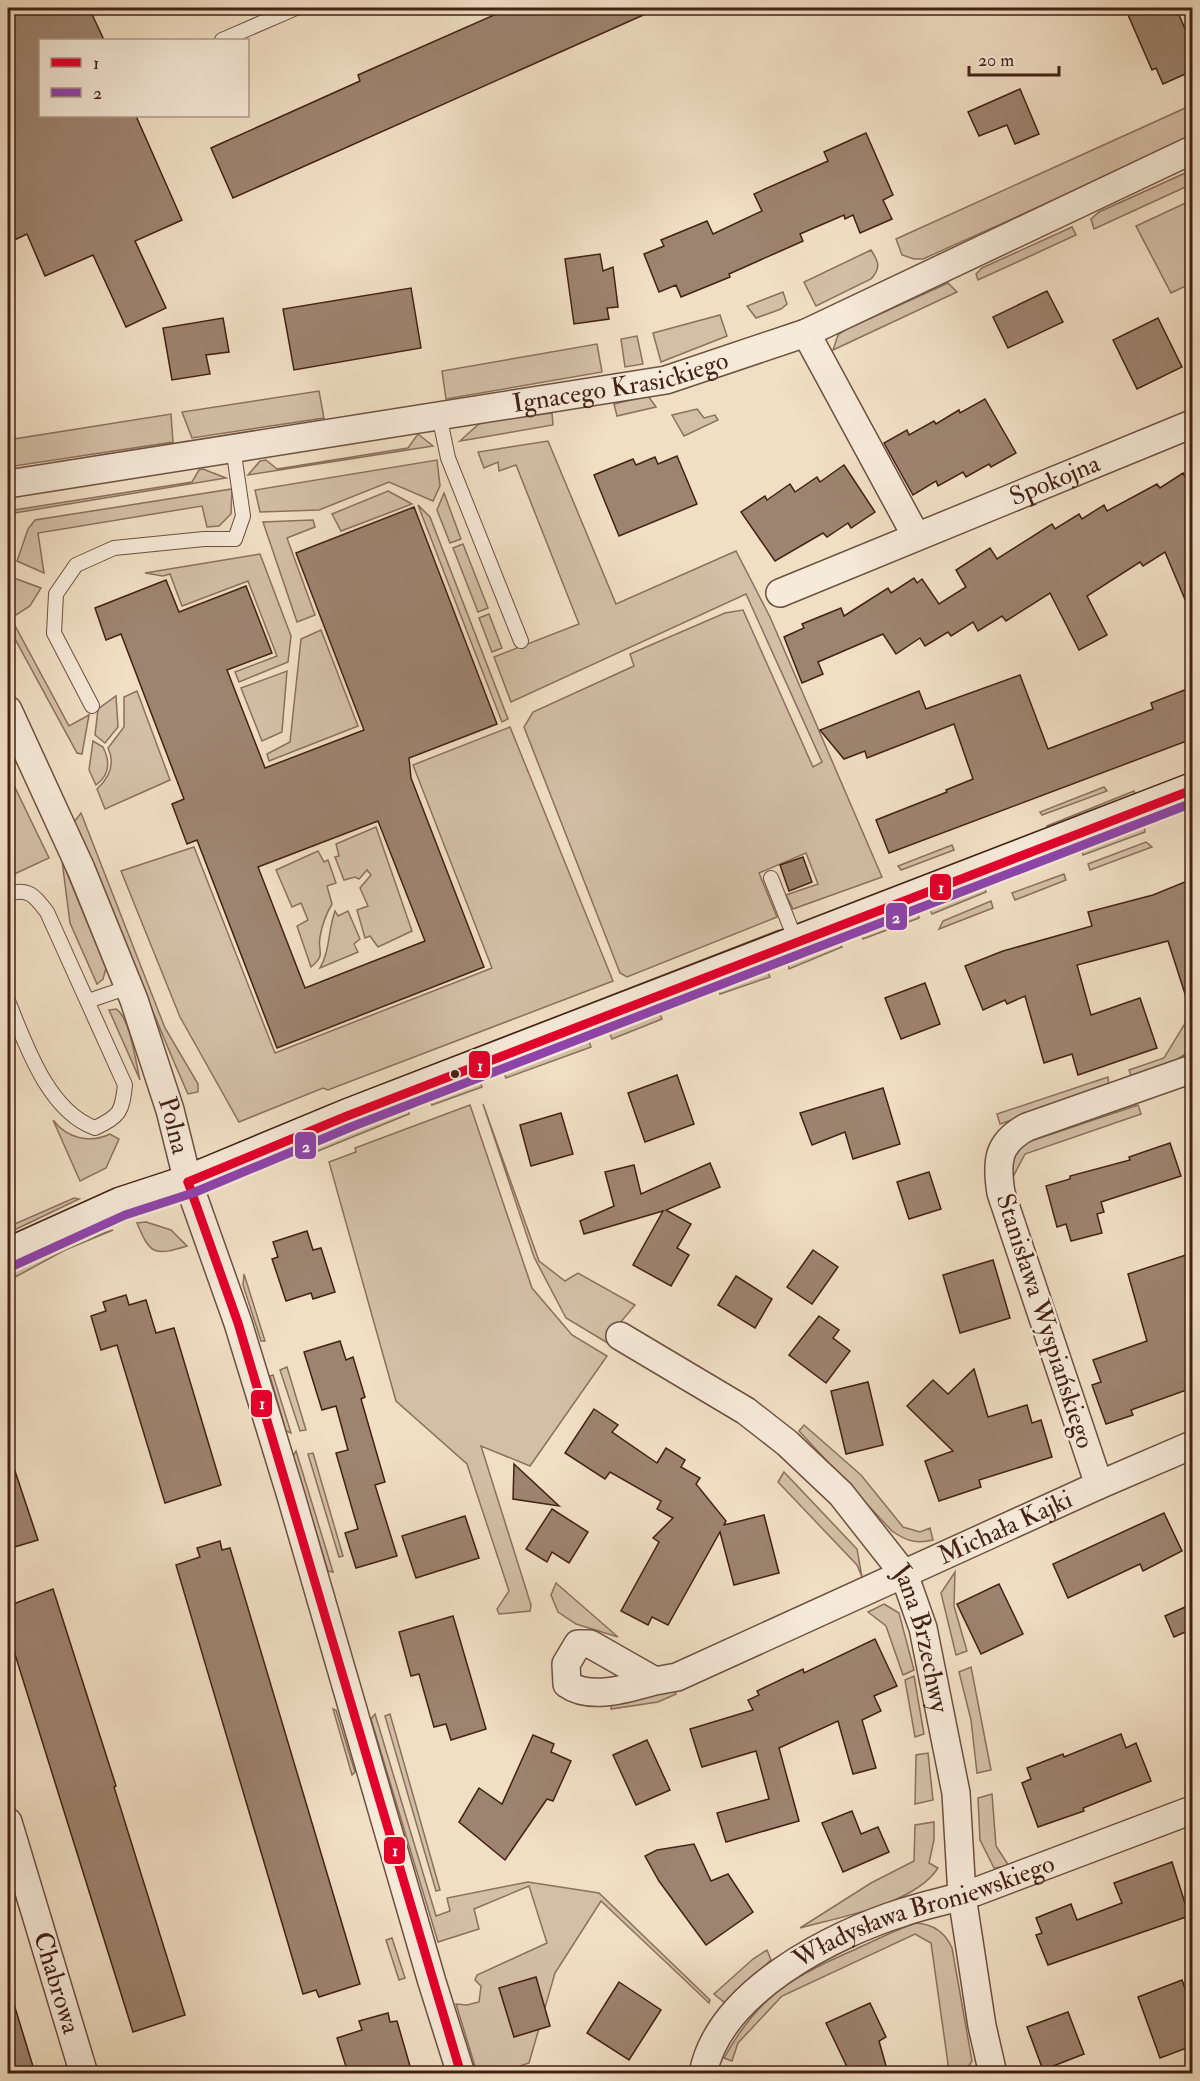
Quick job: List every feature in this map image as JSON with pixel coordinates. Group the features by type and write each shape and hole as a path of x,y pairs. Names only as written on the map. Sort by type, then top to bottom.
{"street":[{"name":"Ignacego Krasickiego","path":"8,484 666,380 806,333 1192,150"},
{"path":"806,333 916,536"},
{"name":"Spokojna","path":"780,593 1192,424"},
{"name":"Polna","path":"8,710 81,869 129,987 170,1110 188,1182 238,1323 460,2073"},
{"path":"8,1255 121,1204 188,1182 347,1116 1192,790"},
{"name":"Stanisława Wyspiańskiego","path":"1099,1485 1001,1193 998,1172 1001,1152 1013,1135 1027,1127 1192,1069"},
{"name":"Jana Brzechwy","path":"620,1336 746,1411 787,1443 841,1494 904,1574 923,1628 956,1793 962,1896 982,2026 993,2073"},
{"name":"Michała Kajki","path":"655,1681 678,1677 1099,1485 1192,1445"},
{"name":"Władysława Broniewskiego","path":"703,2073 716,2039 740,2007 775,1973 828,1944 903,1912 962,1896 1192,1810"},
{"name":"Chabrowa","path":"8,1822 84,2073"}],"lane":[{"path":"224,39 296,8"},
{"path":"439,415 448,458 521,641"},
{"path":"92,706 54,633 56,594 76,565 114,548 204,539 235,539 243,516 233,447"},
{"path":"771,878 796,941"},
{"path":"8,894 21,890 35,895 47,912 124,1085 122,1108 112,1120 95,1128 80,1122 56,1102 8,1001"},
{"path":"88,1002 129,987"}],"shaded area":[{"path":"1192,105 1192,138 923,259 902,255 896,239"},
{"path":"1192,170 1192,184 1094,229 1091,219 1099,212"},
{"path":"1192,200 1192,283 1171,293 1136,226"},
{"path":"1072,227 1076,235 978,280 976,274 982,268"},
{"path":"871,250 878,265 871,279 816,306 804,282"},
{"path":"948,283 957,292 833,350 838,335 847,329"},
{"path":"783,292 787,304 781,309 756,318 747,306"},
{"path":"720,315 727,336 661,362 653,333"},
{"path":"637,336 643,364 625,367 621,339"},
{"path":"597,344 602,372 446,399 442,371"},
{"path":"319,391 324,418 192,438 182,412"},
{"path":"648,396 656,407 617,416 614,404"},
{"path":"697,409 704,418 715,415 718,420 684,436 672,415"},
{"path":"552,413 553,425 460,441 481,422"},
{"path":"171,414 173,442 8,467 8,440"},
{"path":"418,434 433,446 248,475 260,461 266,460 277,469 408,448"},
{"path":"548,441 616,604 736,551 770,617 882,877 793,909 786,895 818,884 806,853 759,873 777,917 627,977 620,973 524,727 533,712 634,666 630,654 725,613 743,610 813,767 822,762 746,594 511,702 494,657 579,624 516,465 499,471 498,462 484,468 478,452"},
{"path":"437,460 440,486 433,501 389,482 319,510 260,512 255,490"},
{"path":"203,469 226,478 8,514 8,511 192,482 199,470"},
{"path":"232,489 231,514 219,526 207,527 202,506 38,533 44,573 17,561 28,529 35,520"},
{"path":"388,491 412,504 341,531 332,514"},
{"path":"444,493 461,539 450,543 437,510"},
{"path":"418,505 430,517 508,719 502,722"},
{"path":"313,520 315,527 287,538 315,615 297,622 263,522"},
{"path":"463,544 488,608 478,612 453,548"},
{"path":"260,554 291,636 288,662 239,682 235,672 277,656 248,581 182,606 170,574 163,576 145,573"},
{"path":"14,578 41,588 30,606 11,618 69,726 89,715 82,754 77,753 8,626 8,596"},
{"path":"489,614 502,648 492,652 479,618"},
{"path":"321,630 358,726 269,761 267,754 290,742 301,639"},
{"path":"287,671 282,732 262,741 241,688"},
{"path":"137,691 170,780 105,809 97,789 110,771 111,760 108,748 124,727 124,697"},
{"path":"116,696 118,727 105,743 95,735 98,709"},
{"path":"510,727 613,981 328,1090 323,1088 239,1122 180,1017 121,871 194,847 275,1053 492,968 413,765"},
{"path":"93,741 103,747 108,763 104,777 96,785 89,770"},
{"path":"8,773 49,858 8,877"},
{"path":"1104,787 1107,791 1042,815 1040,812"},
{"path":"1134,791 1136,796 1049,832 1047,826"},
{"path":"81,813 165,1028 198,1084 198,1092 188,1094 159,1027 74,822"},
{"path":"1144,825 1145,832 1083,855 1082,851"},
{"path":"376,827 412,931 378,947 370,936 365,938 357,910 368,906 360,888 371,875 367,870 359,879 355,877 344,880 335,857 339,856 336,844"},
{"path":"1146,842 1152,847 1090,870 1088,864"},
{"path":"952,845 954,850 901,870 898,866"},
{"path":"318,851 324,862 328,860 336,883 327,886 332,904 324,920 319,942 319,959 311,967 297,926 308,920 301,903 292,907 276,870"},
{"path":"62,861 106,968 103,979 97,984 70,923"},
{"path":"1064,874 1066,880 1015,900 1012,893"},
{"path":"984,886 986,892 932,914 929,908"},
{"path":"991,901 993,908 939,929 943,921"},
{"path":"335,911 338,916 348,911 360,939 354,944 358,952 320,968 326,955"},
{"path":"918,913 919,918 863,939 861,933"},
{"path":"779,930 781,934 319,1114 316,1110"},
{"path":"838,943 842,947 789,969 788,963"},
{"path":"767,969 770,977 720,994 717,987"},
{"path":"116,1009 129,1031 140,1080 109,1010"},
{"path":"659,1012 662,1019 612,1039 609,1032"},
{"path":"1192,1012 1192,1050 1179,1058 1174,1066 1132,1079 1129,1070 1164,1058"},
{"path":"589,1041 591,1047 506,1078 503,1071"},
{"path":"1108,1077 1109,1086 1000,1124 997,1114"},
{"path":"480,1082 482,1087 432,1105 430,1099"},
{"path":"483,1104 539,1261 565,1281 578,1273 635,1305 614,1330 611,1345 566,1318 534,1257"},
{"path":"470,1105 532,1288 572,1335 607,1356 530,1466 481,1446 531,1605 530,1611 499,1614 497,1609 509,1591 467,1464 396,1401 329,1162 356,1152 355,1148"},
{"path":"1138,1105 1141,1114 1025,1154 1014,1175 1012,1165 1014,1157 1025,1143"},
{"path":"408,1108 409,1114 318,1151 316,1147"},
{"path":"53,1120 65,1131 79,1138 94,1139 110,1134 119,1139 106,1168 80,1181"},
{"path":"74,1198 79,1199 8,1233 8,1227"},
{"path":"146,1222 171,1230 187,1246 161,1252 155,1250 146,1242 137,1223"},
{"path":"113,1230 65,1250 8,1281 8,1273 72,1244"},
{"path":"244,1274 265,1341 261,1341 243,1285"},
{"path":"287,1367 306,1430 300,1431 280,1370"},
{"path":"273,1375 291,1433 286,1431 270,1376"},
{"path":"804,1425 861,1475 903,1527 920,1532 930,1528 933,1540 911,1541 892,1531 799,1431"},
{"path":"296,1451 333,1572 328,1571 293,1456"},
{"path":"313,1453 343,1556 339,1557 308,1454"},
{"path":"784,1472 857,1549 862,1577 857,1565 778,1482"},
{"path":"955,1572 954,1606 967,1651 956,1655 941,1593"},
{"path":"556,1583 618,1637 576,1624 558,1612 551,1595"},
{"path":"884,1604 899,1613 914,1670 903,1675 886,1626 868,1612"},
{"path":"971,1667 991,1770 977,1773 971,1720 959,1672"},
{"path":"914,1676 924,1734 915,1737 905,1680"},
{"path":"672,1684 676,1694 658,1702 611,1709 612,1701"},
{"path":"333,1709 336,1710 355,1772 352,1775"},
{"path":"375,1714 436,1916 450,1911 447,1898 528,1882 599,1893 710,2000 709,2003 601,1901 555,1973 529,2063 500,2073 477,2073 456,2004 467,2005 479,2002 481,1986 475,1980 477,1975 547,1943 529,1886 474,1909 479,1929 438,1942 371,1719"},
{"path":"390,1714 440,1890 436,1891 385,1716"},
{"path":"928,1753 933,1800 915,1804 916,1755"},
{"path":"992,1794 996,1846 1009,1866 994,1868 980,1840 978,1798"},
{"path":"934,1822 934,1840 929,1863 938,1868 927,1880 895,1900 855,1914 800,1928 871,1883 914,1861 915,1825"},
{"path":"916,1923 938,1930 946,1937 952,1948 972,2061 968,2067 949,2071 931,1943 915,1934 782,1996 738,2043 732,2061 724,2058 750,2018 779,1990 813,1969"},
{"path":"392,1938 405,1978 399,1980 386,1940"},
{"path":"767,1950 771,1960 725,2003 714,1994 753,1959"}],"building":[{"path":"8,8 89,8 104,39 39,39 39,117 136,117 182,220 135,241 166,308 126,327 93,255 45,276 27,234 8,243"},
{"path":"510,8 659,8 233,198 211,148 360,81 358,75"},
{"path":"1125,8 1176,8 1192,45 1192,71 1163,84 1156,68 1152,70"},
{"path":"1020,89 1039,134 1015,144 1007,125 979,136 968,112"},
{"path":"866,133 893,195 883,200 892,219 860,233 853,215 845,219 844,215 800,234 803,241 729,274 730,277 681,297 676,285 659,292 644,254 664,246 661,240 707,221 713,234 762,211 754,194 828,161 824,152"},
{"path":"600,254 603,271 613,267 618,307 607,308 609,319 574,324 565,259"},
{"path":"411,288 421,348 294,370 283,309"},
{"path":"1047,291 1063,322 1008,348 993,317"},
{"path":"223,318 229,352 206,355 210,374 172,380 163,328"},
{"path":"1158,318 1182,367 1137,389 1113,340"},
{"path":"985,399 1016,453 991,467 989,464 966,477 963,472 938,486 936,481 913,495 884,443 907,430 909,435 934,421 936,424 959,410 960,413"},
{"path":"677,456 697,504 619,536 594,475 633,459 636,465 655,457 658,464"},
{"path":"844,465 875,512 851,528 848,523 827,537 823,533 775,561 741,512 765,496 767,500 790,484 795,492 817,477 820,482"},
{"path":"1183,473 1192,487 1192,616 1165,552 1143,566 1140,562 1087,596 1107,635 1079,650 1050,593 1006,621 1002,616 978,631 973,622 951,636 948,632 925,646 920,638 896,654 883,634 818,662 823,674 802,683 784,637 804,628 802,624 841,608 844,616 888,588 891,593 914,578 917,583 922,579 939,604 966,587 956,570 990,548 997,559 1052,524 1055,529 1079,514 1082,519 1104,505 1107,511 1157,484 1160,488"},
{"path":"414,507 497,724 409,758 411,778 484,967 277,1048 197,840 187,844 172,804 184,799 121,634 106,640 95,608 166,580 179,612 246,586 272,653 227,670 265,768 364,730 296,553","holes":["378,821 425,941 305,988 258,867"]},
{"path":"1020,675 1048,749 1153,709 1151,703 1192,687 1192,739 889,853 876,820 947,792 946,790 973,779 954,724 867,758 865,751 844,759 820,730 919,691 926,709"},
{"path":"803,857 812,882 789,891 780,865"},
{"path":"1192,879 1192,1000 1187,1000 1168,941 1077,965 1091,1015 1140,998 1157,1048 1078,1075 1072,1054 1044,1063 1025,996 1007,1004 1005,1000 983,1010 965,966 1003,951 1092,926 1088,912 1153,895"},
{"path":"925,983 940,1024 901,1039 885,998"},
{"path":"677,1075 694,1124 645,1142 628,1093"},
{"path":"883,1088 900,1144 853,1159 845,1132 812,1145 800,1113"},
{"path":"561,1113 573,1154 531,1166 520,1125"},
{"path":"1170,1143 1181,1176 1101,1202 1104,1212 1097,1214 1102,1233 1071,1241 1066,1224 1057,1227 1046,1186 1070,1179 1070,1176 1130,1160 1129,1157"},
{"path":"710,1163 720,1187 666,1210 691,1224 677,1248 689,1255 671,1286 633,1265 663,1211 584,1234 580,1221 614,1206 605,1172 634,1165 641,1194"},
{"path":"929,1172 941,1209 909,1219 897,1182"},
{"path":"307,1231 313,1250 321,1248 335,1292 313,1299 311,1293 286,1301 272,1259 278,1257 273,1242"},
{"path":"813,1250 838,1267 812,1304 787,1287"},
{"path":"1192,1253 1192,1388 1131,1410 1133,1415 1106,1424 1092,1385 1101,1382 1093,1360 1147,1341 1128,1274"},
{"path":"993,1260 1010,1318 960,1333 943,1275"},
{"path":"736,1276 772,1299 755,1328 718,1305"},
{"path":"126,1295 129,1305 146,1300 156,1333 174,1328 221,1485 165,1503 117,1345 101,1350 91,1316 106,1311 103,1302"},
{"path":"819,1316 839,1330 833,1338 850,1351 826,1383 789,1355"},
{"path":"340,1341 346,1360 353,1357 365,1397 361,1399 385,1482 375,1485 397,1556 356,1568 345,1533 358,1529 336,1453 348,1450 336,1406 322,1410 304,1352"},
{"path":"974,1369 988,1417 1027,1405 1032,1423 1041,1420 1052,1457 979,1480 981,1487 939,1501 925,1461 953,1451 907,1406 933,1380 948,1394"},
{"path":"868,1382 883,1445 846,1454 831,1391"},
{"path":"594,1409 618,1425 612,1432 657,1463 666,1448 685,1460 681,1467 700,1478 696,1484 726,1521 724,1525 764,1515 779,1573 734,1585 720,1532 668,1625 652,1617 648,1625 621,1611 659,1542 653,1538 673,1518 657,1509 661,1501 610,1472 605,1479 565,1453"},
{"path":"8,1462 12,1462 38,1540 8,1549"},
{"path":"514,1464 559,1506 513,1499"},
{"path":"552,1509 588,1532 569,1563 552,1552 547,1562 526,1549"},
{"path":"1164,1513 1182,1551 1143,1571 1140,1564 1068,1598 1053,1564"},
{"path":"465,1516 479,1558 416,1578 402,1536"},
{"path":"220,1541 222,1550 230,1548 360,1984 319,1997 316,1990 303,1994 176,1565 200,1557 197,1548"},
{"path":"999,1584 1023,1634 981,1654 957,1604"},
{"path":"53,1589 116,1786 114,1787 185,2015 133,2032 8,1632 8,1606"},
{"path":"1192,1604 1192,1629 1174,1637 1165,1616"},
{"path":"453,1616 486,1729 451,1740 446,1724 434,1727 419,1674 411,1676 399,1632"},
{"path":"875,1639 897,1686 874,1696 881,1711 862,1720 876,1768 853,1774 838,1721 779,1748 799,1821 726,1842 717,1813 769,1799 756,1751 702,1767 690,1729 753,1710 748,1700 759,1695 757,1691 803,1669 804,1673"},
{"path":"1121,1734 1126,1748 1136,1743 1151,1781 1083,1808 1084,1811 1038,1827 1022,1783 1031,1779 1027,1768 1063,1754 1064,1757"},
{"path":"533,1735 554,1744 551,1752 571,1761 553,1801 547,1799 505,1860 459,1822 479,1788 502,1804"},
{"path":"647,1740 670,1790 636,1805 613,1755"},
{"path":"852,1811 861,1834 878,1827 889,1852 843,1872 822,1823"},
{"path":"694,1844 711,1881 728,1874 753,1912 706,1945 659,1881 645,1856 657,1850"},
{"path":"1172,1862 1189,1916 1048,1965 1036,1935 1042,1933 1036,1918 1071,1904 1077,1920 1122,1903 1114,1883"},
{"path":"536,1977 550,2026 514,2037 499,1988"},
{"path":"1182,1980 1192,2008 1192,2046 1160,2058 1138,1997"},
{"path":"619,1982 661,2010 629,2060 587,2033"},
{"path":"13,2001 35,2073 8,2073 8,2002"},
{"path":"870,2003 886,2037 879,2041 888,2073 850,2073 826,2023"},
{"path":"1068,2012 1084,2054 1043,2070 1027,2027"},
{"path":"388,2013 390,2022 397,2021 412,2073 348,2073 337,2038 362,2030 359,2021"}],"transit line":[{"name":"1","path":"188,1182 347,1116 1192,790"},
{"name":"2","path":"13,1266 125,1215 193,1193 351,1127 1192,803"},
{"name":"1","path":"188,1182 238,1323 461,2074"}]}
